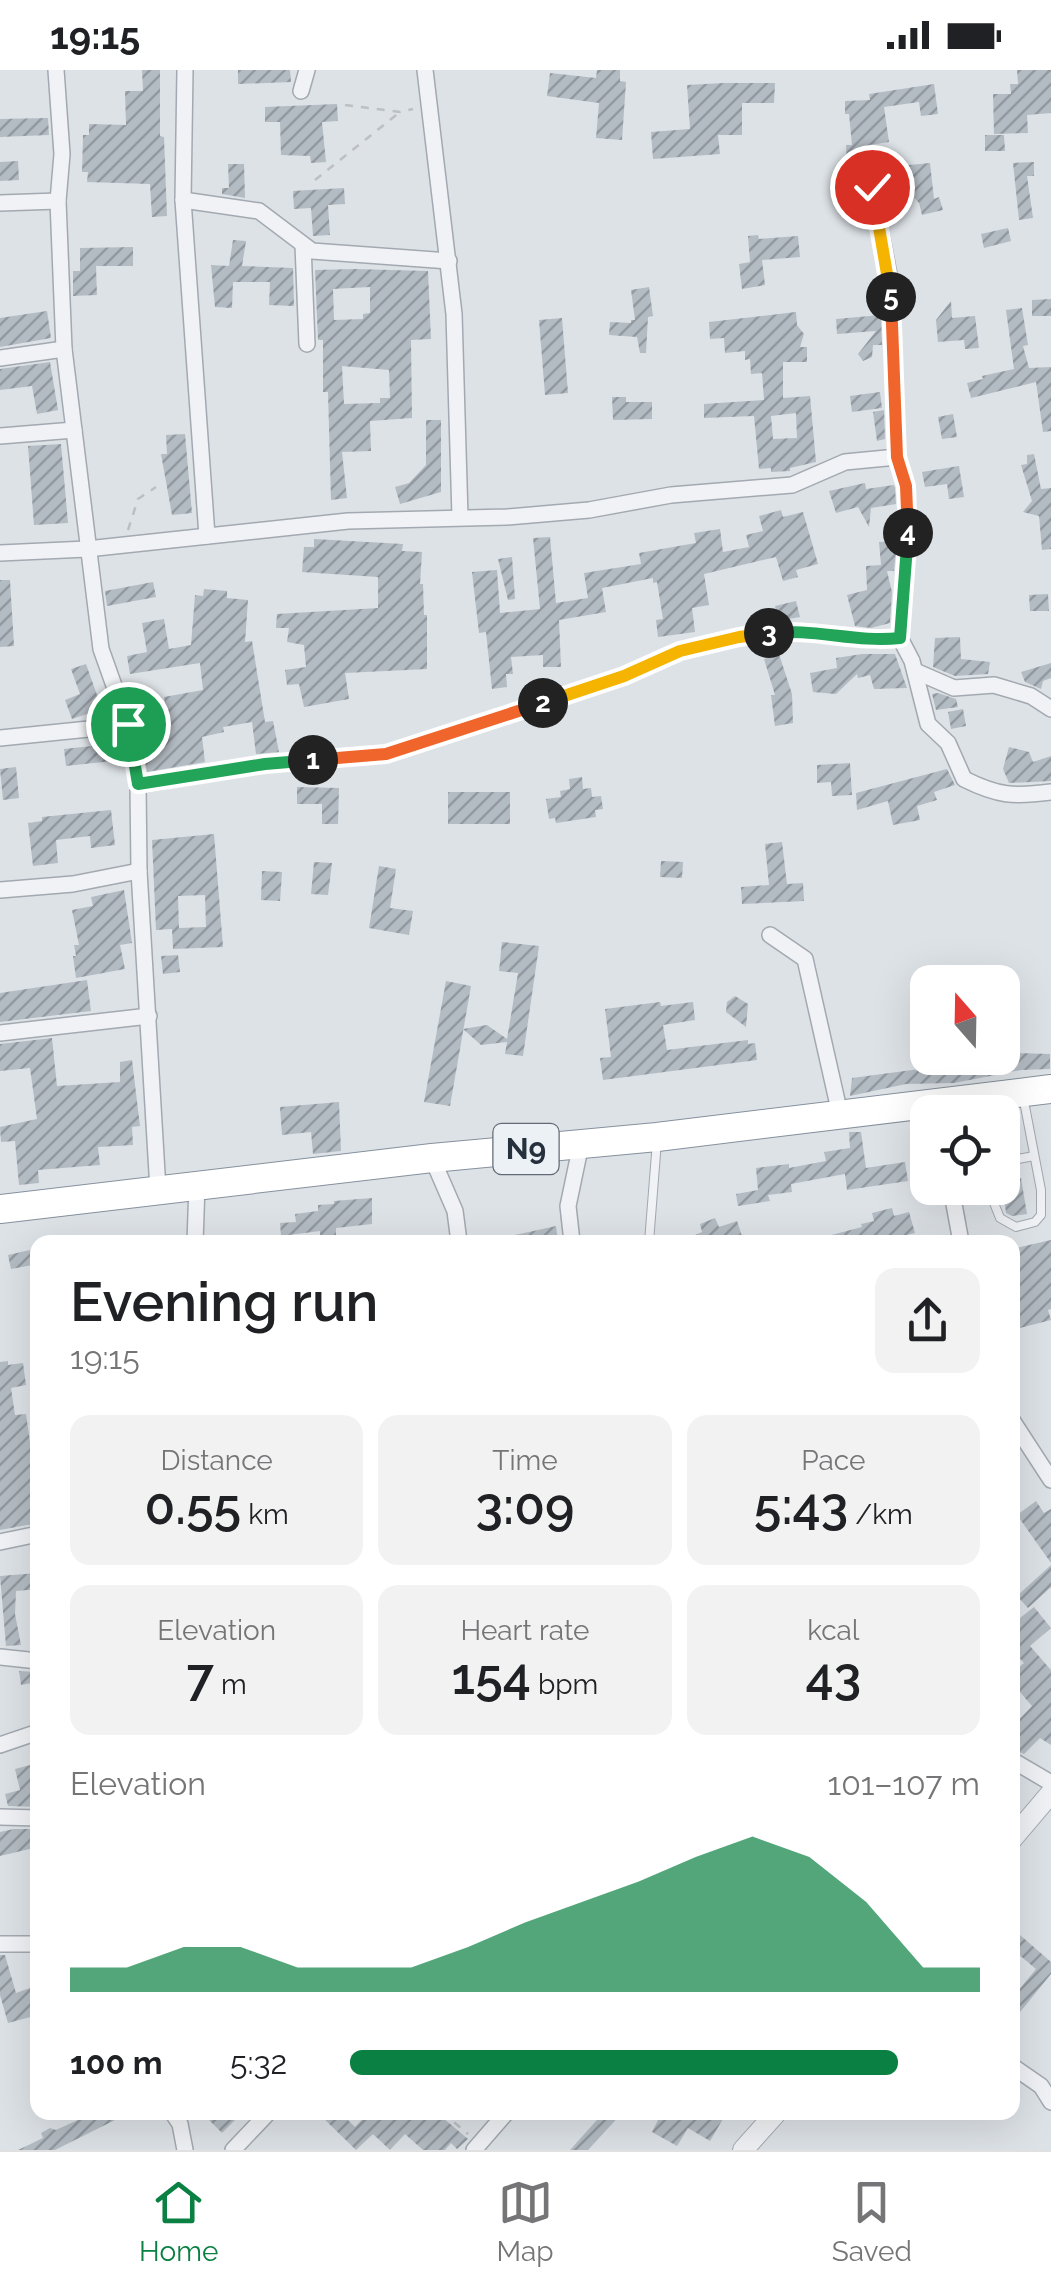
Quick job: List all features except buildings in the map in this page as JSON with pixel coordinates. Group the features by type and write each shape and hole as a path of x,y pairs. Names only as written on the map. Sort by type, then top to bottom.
{"highway":[{"name":"N9","path":"1008,1095 1051,1089"},
{"name":"N9","path":"0,1209 432,1158 910,1110"}],"street":[{"path":"56,70 62,154 58,202 64,349 101,649 128,724 138,784 139,871 158,1190"},
{"path":"185,70 183,200 206,536"},
{"path":"301,91 307,70"},
{"path":"425,70 454,314 460,517"},
{"path":"872,187 891,285 897,457 906,486 909,526 900,638 915,671 928,724 948,743 964,779 994,794 1051,792"},
{"path":"183,200 260,211 312,251 448,261"},
{"path":"0,204 58,202"},
{"path":"303,245 307,344"},
{"path":"0,358 64,349"},
{"path":"0,436 74,430"},
{"path":"0,553 88,549 348,521 589,510 671,495 792,484 845,462 897,457"},
{"path":"138,784 265,764 386,754 624,676 680,651 739,637 785,631 880,640 900,638"},
{"path":"915,671 954,688 994,684 1030,696 1051,709"},
{"path":"0,738 128,724"},
{"path":"0,890 73,884 139,871"},
{"path":"770,935 805,959 840,1114"},
{"path":"0,1033 149,1016"},
{"path":"571,1235 568,1206 581,1144"},
{"path":"432,1158 455,1211 458,1235"},
{"path":"196,1235 197,1185"},
{"path":"954,1205 960,1235"},
{"path":"1020,1432 1051,1480"},
{"path":"0,1542 30,1536"},
{"path":"0,1657 30,1660"},
{"path":"0,1745 30,1735"},
{"path":"1020,1765 1051,1783"},
{"path":"1020,1829 1051,1793"},
{"path":"0,1817 30,1818"},
{"path":"0,1944 30,1944"},
{"path":"1020,2072 1041,2086 1051,2102"},
{"path":"177,2120 184,2150"},
{"path":"233,2150 261,2120"},
{"path":"476,2147 500,2120"},
{"path":"742,2150 770,2120"}],"lane":[{"path":"995,1205 1000,1218 1016,1227 1035,1222 1040,1216 1042,1206 1022,1092"},
{"path":"650,1235 657,1137"},
{"path":"1020,1159 1034,1156"}],"path":[{"path":"345,105 400,112 430,106"},
{"path":"314,180 400,112"},
{"path":"123,544 138,499 156,487"},
{"path":"450,2120 476,2147"}],"route":[{"path":"128,724 138,784 265,764 386,754 624,676 680,651 739,637 785,631 880,640 900,638 909,526 906,486 897,457 891,285 872,187"}]}
